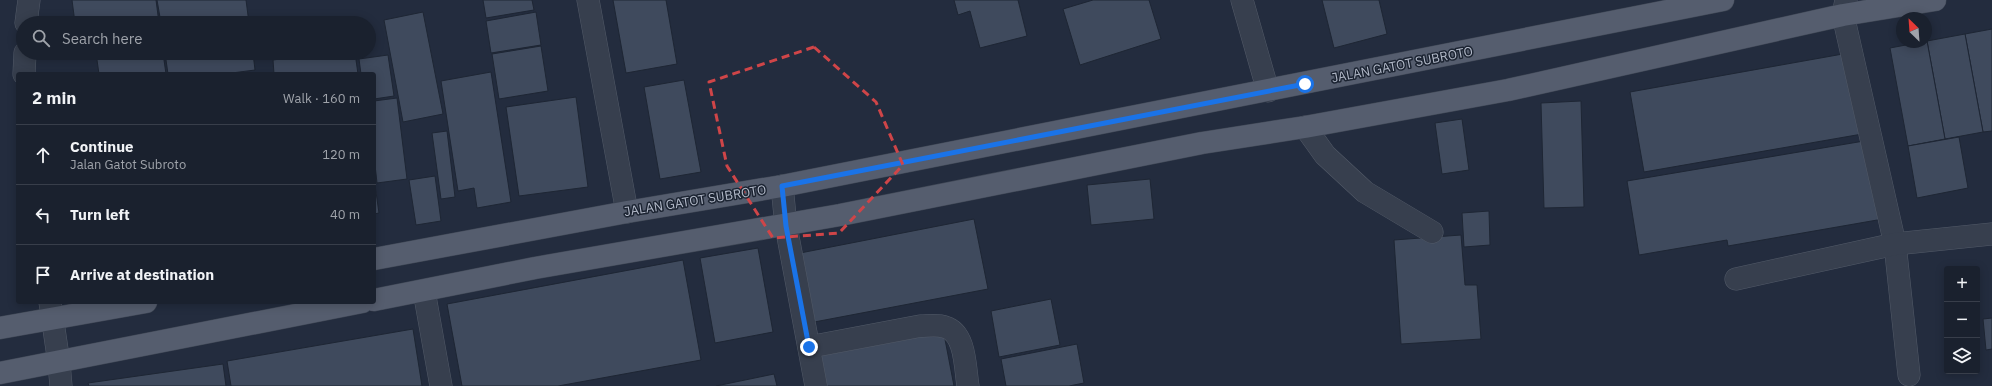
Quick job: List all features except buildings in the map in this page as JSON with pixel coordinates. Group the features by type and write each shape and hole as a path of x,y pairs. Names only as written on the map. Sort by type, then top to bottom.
{"main road":[{"name":"JALAN GATOT SUBROTO","path":"376,259 627,212 782,186 1723,0"},
{"path":"376,300 534,268 786,226 1202,143 1508,90 1844,8 1935,0"},
{"path":"0,328 51,311 125,304"},
{"path":"0,373 59,363 264,320 351,304"}],"street":[{"path":"27,16 29,0"},
{"path":"588,0 627,212"},
{"path":"1242,0 1268,91"},
{"path":"1844,8 1894,244 1909,375"},
{"path":"24,72 25,60"},
{"path":"1306,126 1325,155 1365,192 1432,232"},
{"path":"782,186 786,226 816,386"},
{"path":"1736,279 1894,244 1992,234"},
{"path":"424,291 441,386"},
{"path":"51,311 61,386"},
{"path":"809,347 920,326 938,325 946,327 958,337 961,344 968,386"}],"highlighted area":[{"path":"814,47 876,102 903,165 839,233 773,238 727,166 709,82"}],"route":[{"path":"809,347 786,226 782,186 1305,84"}]}
